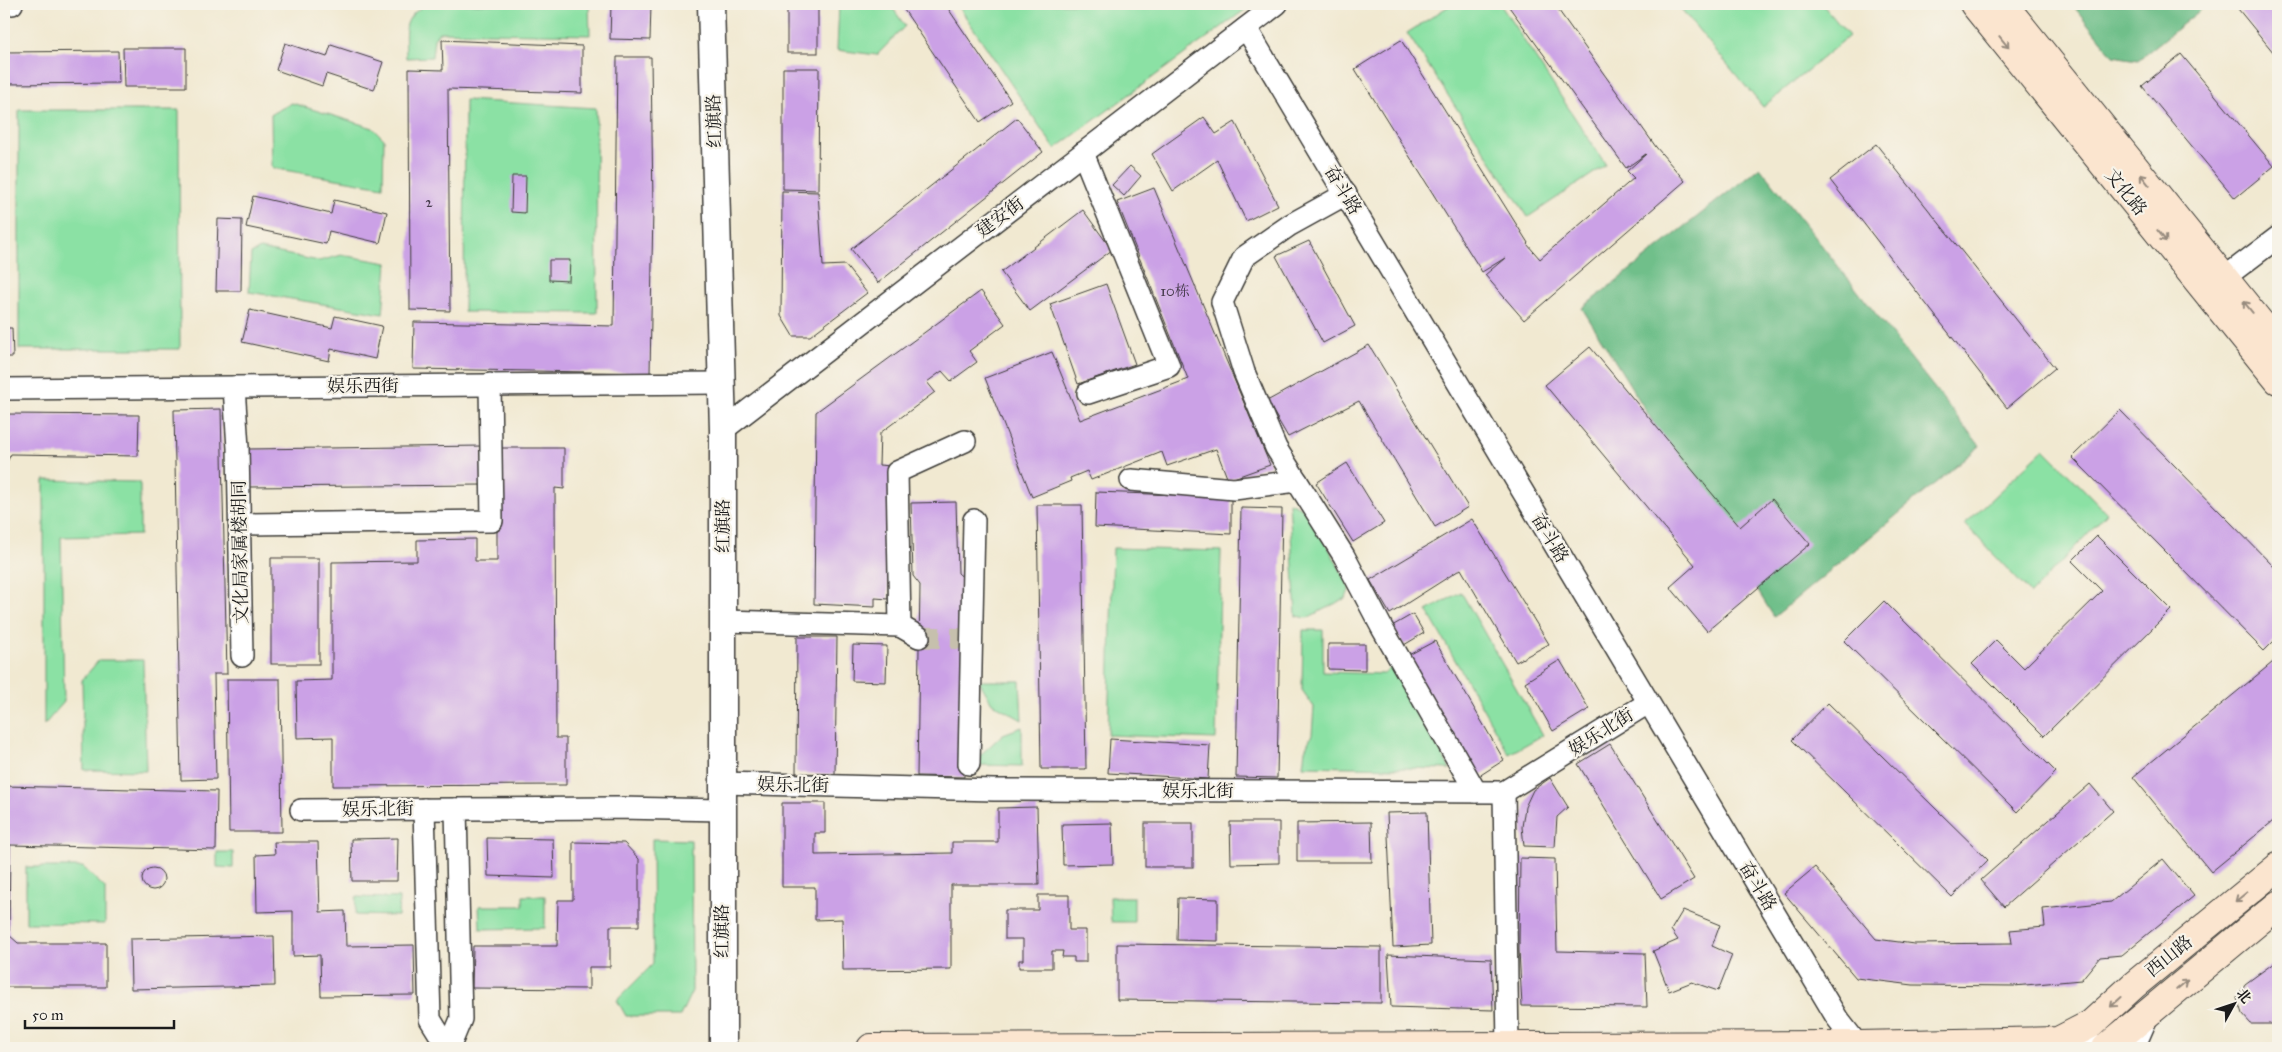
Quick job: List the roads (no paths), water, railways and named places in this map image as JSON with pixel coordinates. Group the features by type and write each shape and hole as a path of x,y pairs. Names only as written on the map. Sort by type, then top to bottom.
{"main road":[{"name":"文化路","path":"1974,4 2208,269 2278,345"},
{"name":"文化路","path":"2003,4 2208,269 2278,380"},
{"name":"西山路","path":"2083,1044 2134,985 2278,866"},
{"name":"西山路","path":"2083,1044 2145,1016 2278,905"},
{"path":"871,1048 2083,1044"}],"street":[{"path":"4,4 12,4"},
{"name":"红旗路","path":"711,4 722,430 723,1048"},
{"name":"建安街","path":"722,430 1277,4"},
{"name":"奋斗路","path":"1246,28 1837,1018 1858,1045"},
{"path":"1083,153 1169,366 1088,393"},
{"path":"1346,194 1290,225 1244,256 1222,302 1244,372 1276,448 1344,556 1382,628 1476,792"},
{"path":"2208,269 2278,237"},
{"name":"娱乐西街","path":"4,389 721,382"},
{"path":"240,524 492,521 490,384"},
{"name":"文化局家属楼胡同","path":"234,387 238,448 242,656"},
{"path":"900,626 898,472 965,441"},
{"path":"1130,480 1234,489 1297,481"},
{"path":"969,764 974,520"},
{"path":"723,621 900,626 919,638"},
{"name":"娱乐北街","path":"722,783 1003,790 1504,792 1648,703"},
{"path":"1504,792 1508,1047"},
{"path":"424,809 430,1019 448,1048"},
{"path":"448,1048 460,1019 456,809"},
{"name":"娱乐北街","path":"300,810 722,810"},
{"path":"2131,1048 2145,1016"}],"tunnel":[{"path":"919,637 971,639"}]}
